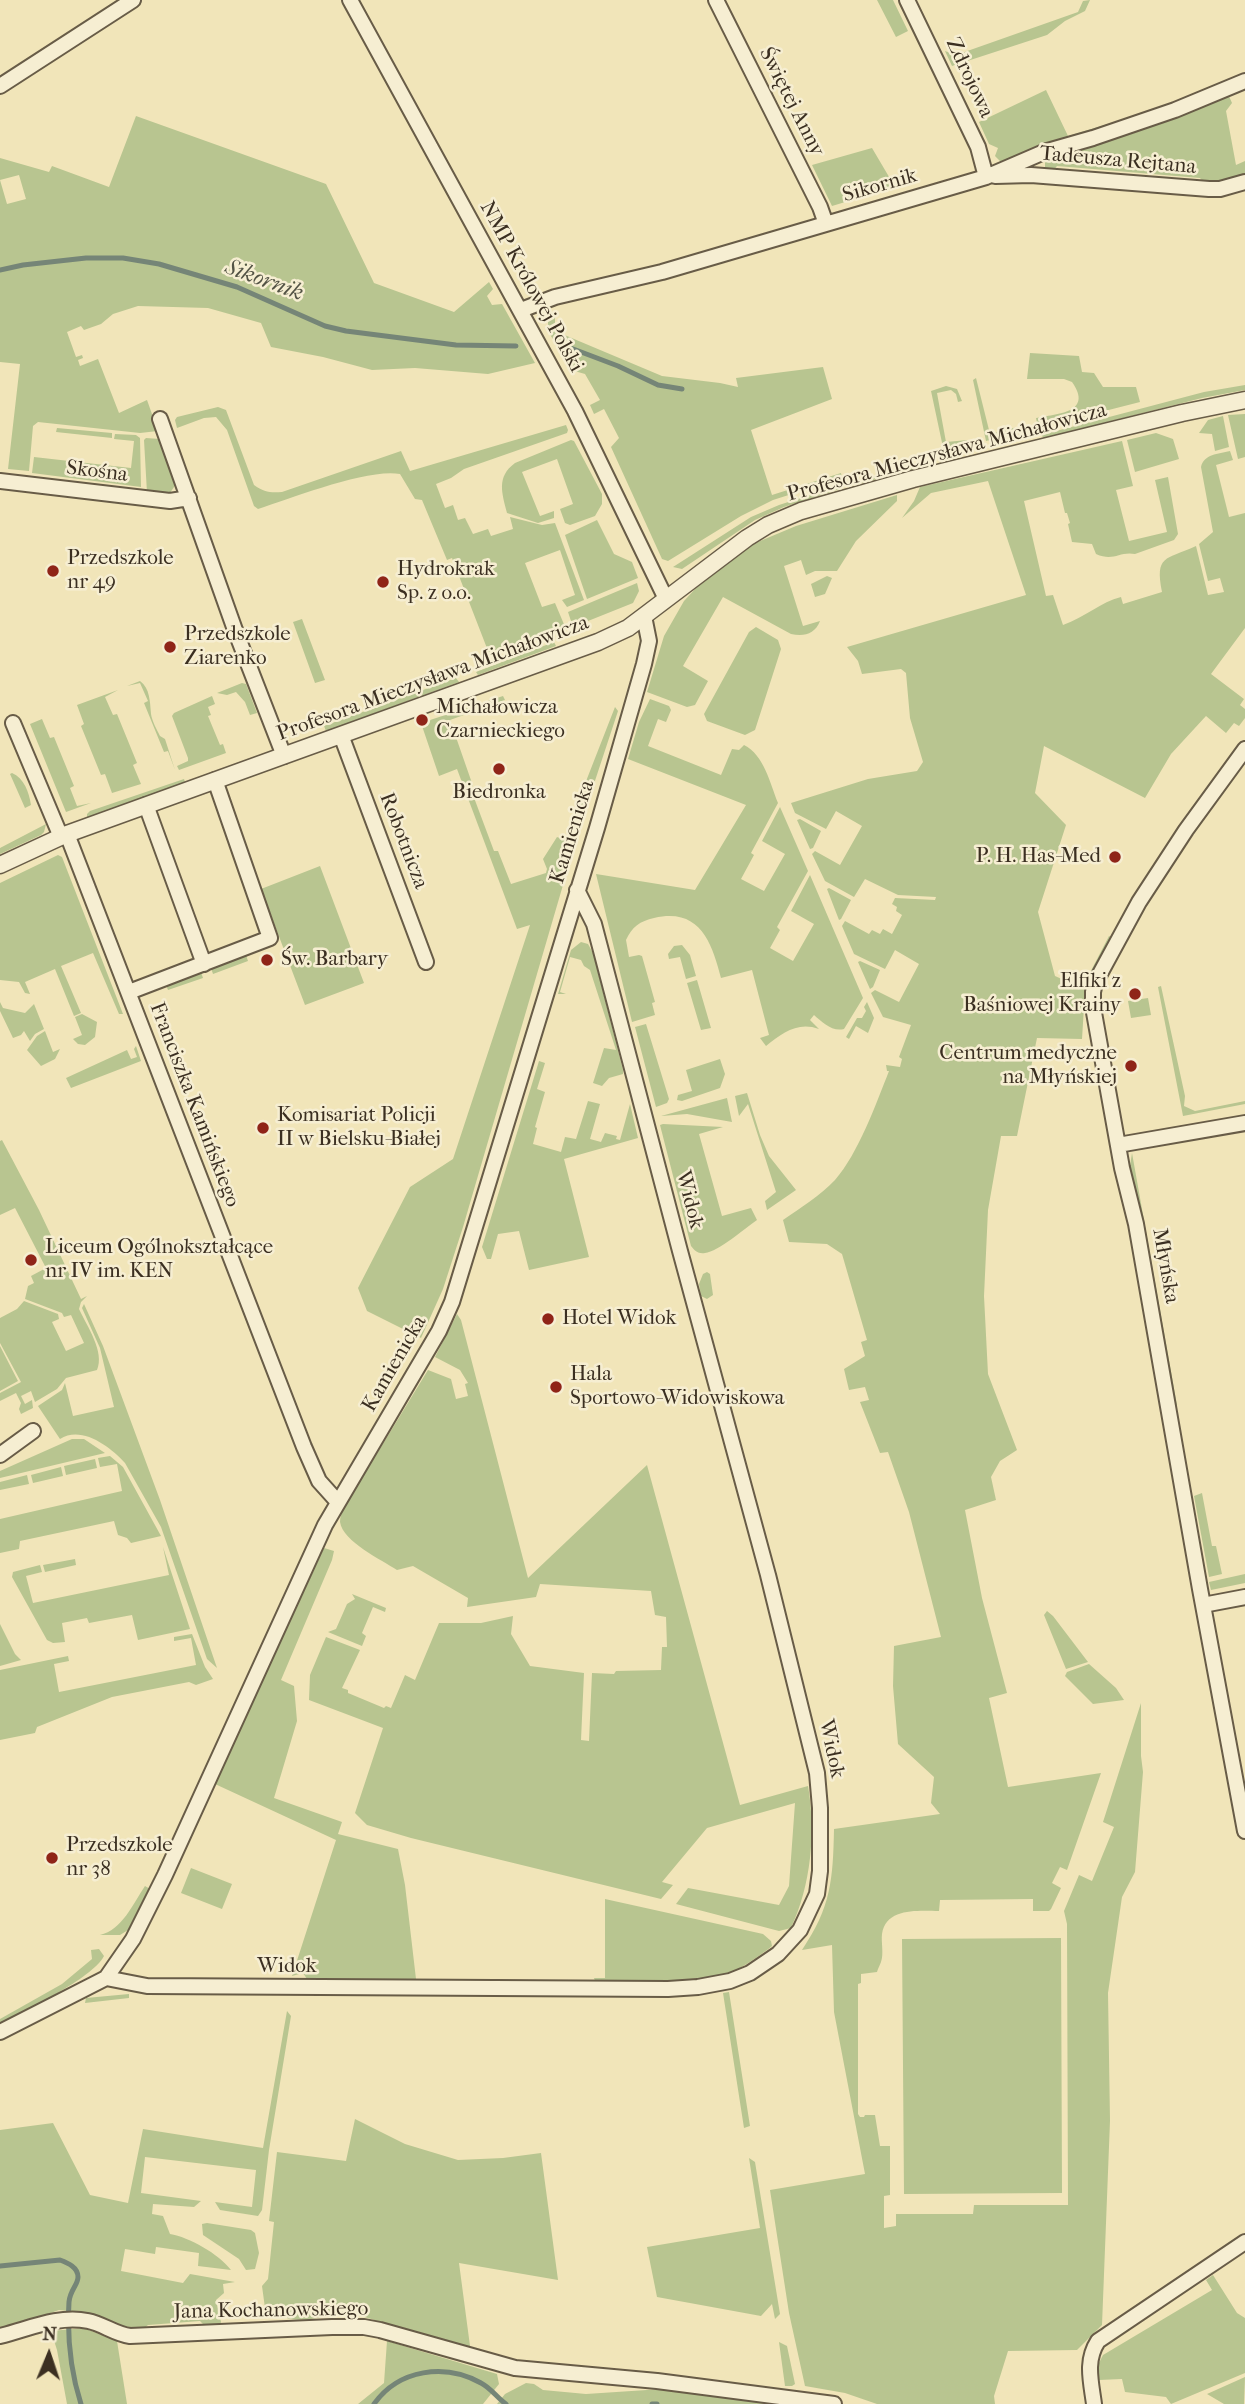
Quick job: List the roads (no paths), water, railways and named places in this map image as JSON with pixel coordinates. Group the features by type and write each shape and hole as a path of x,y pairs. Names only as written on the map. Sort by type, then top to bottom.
{"street":[{"path":"0,86 134,0"},
{"name":"NMP Królowej Polski","path":"349,0 575,411 666,600"},
{"name":"Świętej Anny","path":"716,0 820,207 826,224"},
{"name":"Zdrojowa","path":"907,0 978,147 986,177"},
{"name":"Sikornik","path":"521,310 555,297 662,272 986,177 1044,152 1175,110 1245,81"},
{"name":"Tadeusza Rejtana","path":"986,177 1031,175 1209,189 1245,182"},
{"name":"Profesora Mieczysława Michałowicza","path":"0,865 64,835 598,642 628,628 747,538 783,518 816,506 1182,412 1245,400"},
{"path":"160,419 235,630 284,756"},
{"name":"Skośna","path":"0,481 170,502 189,498"},
{"name":"Kamienicka","path":"106,1978 142,1922 337,1501 424,1360 452,1302 644,664 649,641 644,616"},
{"name":"Franciszka Kamińskiego","path":"13,723 64,835 129,992 304,1447 319,1482 337,1501"},
{"name":"Robotnicza","path":"341,735 426,962"},
{"name":"Młyńska","path":"1245,749 1139,902 1095,983 1093,1007 1118,1144 1136,1224 1245,1831"},
{"path":"129,992 270,938 215,780"},
{"path":"146,806 204,964"},
{"name":"Widok","path":"106,1978 147,1986 640,1989 698,1987 730,1981 764,1965 794,1937 809,1915 817,1894 820,1871 821,1827 817,1773 768,1575 594,924 577,890"},
{"path":"1118,1144 1238,1124"},
{"path":"0,1455 33,1431"},
{"path":"1203,1605 1245,1597"},
{"path":"0,2032 106,1978"},
{"path":"1094,2404 1089,2367 1090,2357 1098,2341 1245,2242"},
{"name":"Jana Kochanowskiego","path":"0,2336 57,2320 82,2320 130,2336 364,2327 515,2368 657,2381 834,2404"}],"waterway":[{"name":"Sikornik","path":"0,270 86,258 123,258 159,264 237,287 325,326 346,331 456,345 516,346"},
{"name":"Sikornik","path":"560,344 658,385 682,389"},
{"path":"0,2266 60,2260 69,2264 78,2274 69,2302 68,2328 72,2366 81,2404"},
{"path":"374,2404 396,2383 423,2373 438,2372 453,2373 481,2383 506,2404"},
{"path":"652,2404 657,2404"}],"place":[{"name":"Przedszkole nr 49","path":"53,571"},
{"name":"Hydrokrak Sp. z o.o.","path":"383,582"},
{"name":"Przedszkole Ziarenko","path":"170,647"},
{"name":"Michałowicza Czarnieckiego","path":"422,720"},
{"name":"Biedronka","path":"499,769"},
{"name":"P. H. Has-Med","path":"1115,857"},
{"name":"Św. Barbary","path":"267,960"},
{"name":"Elfiki z Baśniowej Krainy","path":"1135,994"},
{"name":"Centrum medyczne na Młyńskiej","path":"1131,1066"},
{"name":"Komisariat Policji II w Bielsku-Białej","path":"263,1128"},
{"name":"Liceum Ogólnokształcące nr IV im. KEN","path":"31,1260"},
{"name":"Hotel Widok","path":"548,1319"},
{"name":"Hala Sportowo-Widowiskowa","path":"556,1387"},
{"name":"Przedszkole nr 38","path":"52,1858"}]}
